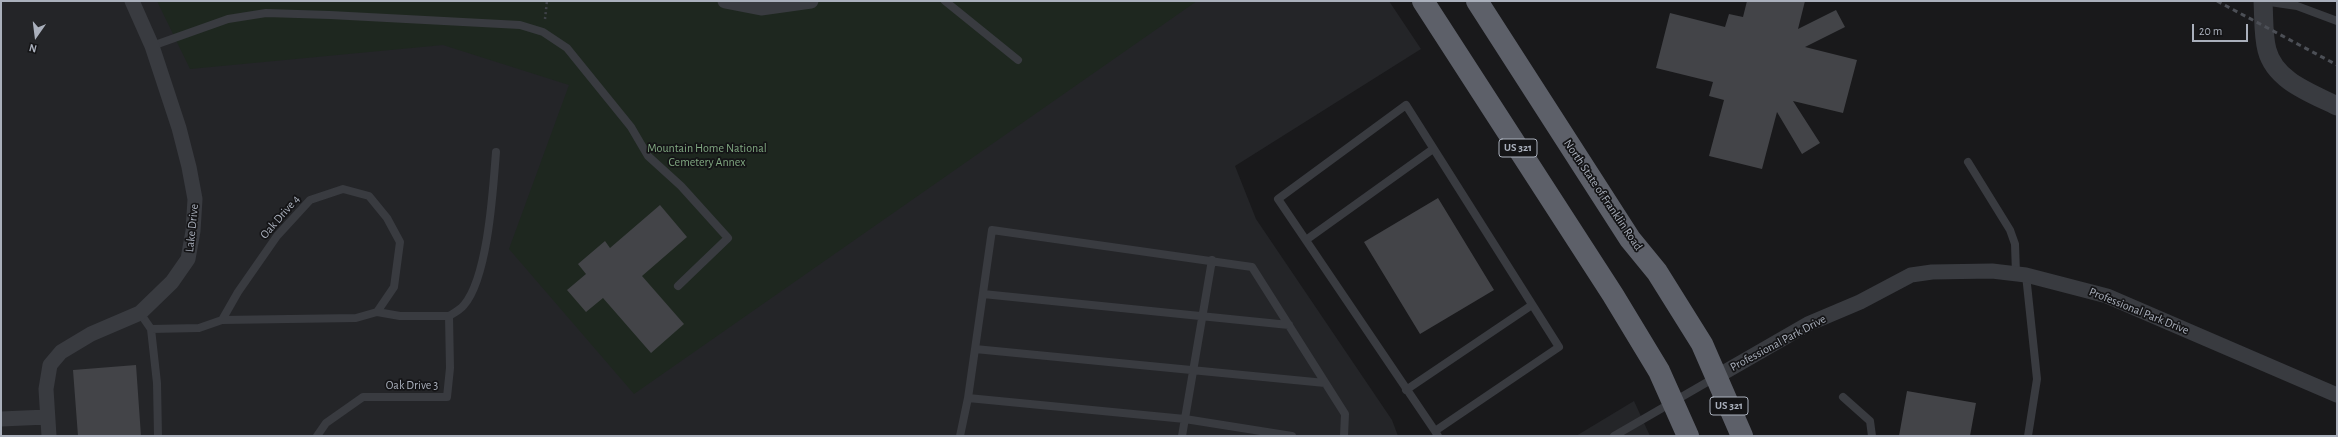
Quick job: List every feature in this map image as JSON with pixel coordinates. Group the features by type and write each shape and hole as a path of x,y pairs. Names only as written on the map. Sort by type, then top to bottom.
{"highway":[{"name":"US 321","path":"1423,1 1613,296 1659,371 1688,436"},
{"name":"North State of Franklin Road","path":"1477,1 1630,239 1657,272 1702,344 1742,436"}],"street":[{"name":"Lake Drive","path":"49,436 46,389 50,365 61,352 91,334 140,313 172,282 188,259 193,231 195,199 179,128 152,46 132,1"},
{"path":"725,1 761,8 811,1"},
{"path":"2263,1 2267,50 2277,70 2288,80 2337,106"},
{"name":"Professional Park Drive","path":"1716,377 1808,324 1860,302 1912,275 1947,272 1992,271 2021,275 2107,296 2337,395"},
{"path":"1,419 47,417"}],"lane":[{"path":"945,1 1018,60"},
{"path":"2263,1 2298,6 2337,21"},
{"path":"152,46 228,19 266,13 330,14 520,25 543,32 567,48 626,121 648,156 681,186 728,238 678,286"},
{"path":"1406,105 1559,347 1437,434 1306,240 1278,199 1406,105"},
{"path":"1306,240 1434,149"},
{"path":"151,329 199,328 222,320 356,318 377,312 400,316 432,318 449,316 464,306 471,294 481,266 492,202 496,152"},
{"path":"1968,162 2010,230 2015,244 2037,379 2028,436"},
{"name":"Oak Drive 4","path":"222,320 238,292 277,236 310,200 343,188 369,196 387,218 400,242 394,287 377,312"},
{"path":"960,436 968,398 992,230 1212,260 1252,267 1345,414 1344,436"},
{"path":"1182,436 1212,260"},
{"path":"983,294 1289,325"},
{"path":"1406,390 1532,305"},
{"path":"140,313 151,329 157,382 158,436"},
{"name":"Oak Drive 3","path":"317,436 326,423 364,397 447,397 450,368 449,316"},
{"path":"975,349 1325,383"},
{"path":"1614,436 1716,377"},
{"path":"1843,397 1870,421 1872,436"},
{"path":"968,398 1185,419 1292,436"}],"path":[{"path":"543,32 547,1"}],"shaded area":[{"path":"1,1 1389,1 1421,49 1235,166 1256,219 1392,420 1398,436 1,436"},
{"path":"1634,401 1650,436 1576,436"}],"green space":[{"name":"Mountain Home National Cemetery Annex","path":"157,1 1197,1 634,394 509,249 569,85 443,45 190,69"}],"building":[{"path":"1747,1 1805,1 1798,29 1836,10 1845,27 1805,47 1857,60 1843,113 1793,101 1820,143 1802,154 1777,112 1762,169 1709,156 1724,100 1709,96 1713,82 1656,68 1670,13 1725,27 1729,14 1743,17"},
{"path":"1438,198 1494,290 1420,334 1364,242"},
{"path":"660,205 687,237 642,276 684,324 651,353 603,298 586,312 567,290 586,274 578,264 605,241 610,248"},
{"path":"136,365 141,436 78,436 73,370"},
{"path":"1907,391 1976,403 1970,436 1899,436"}],"railway":[{"path":"2217,1 2337,65"}]}
